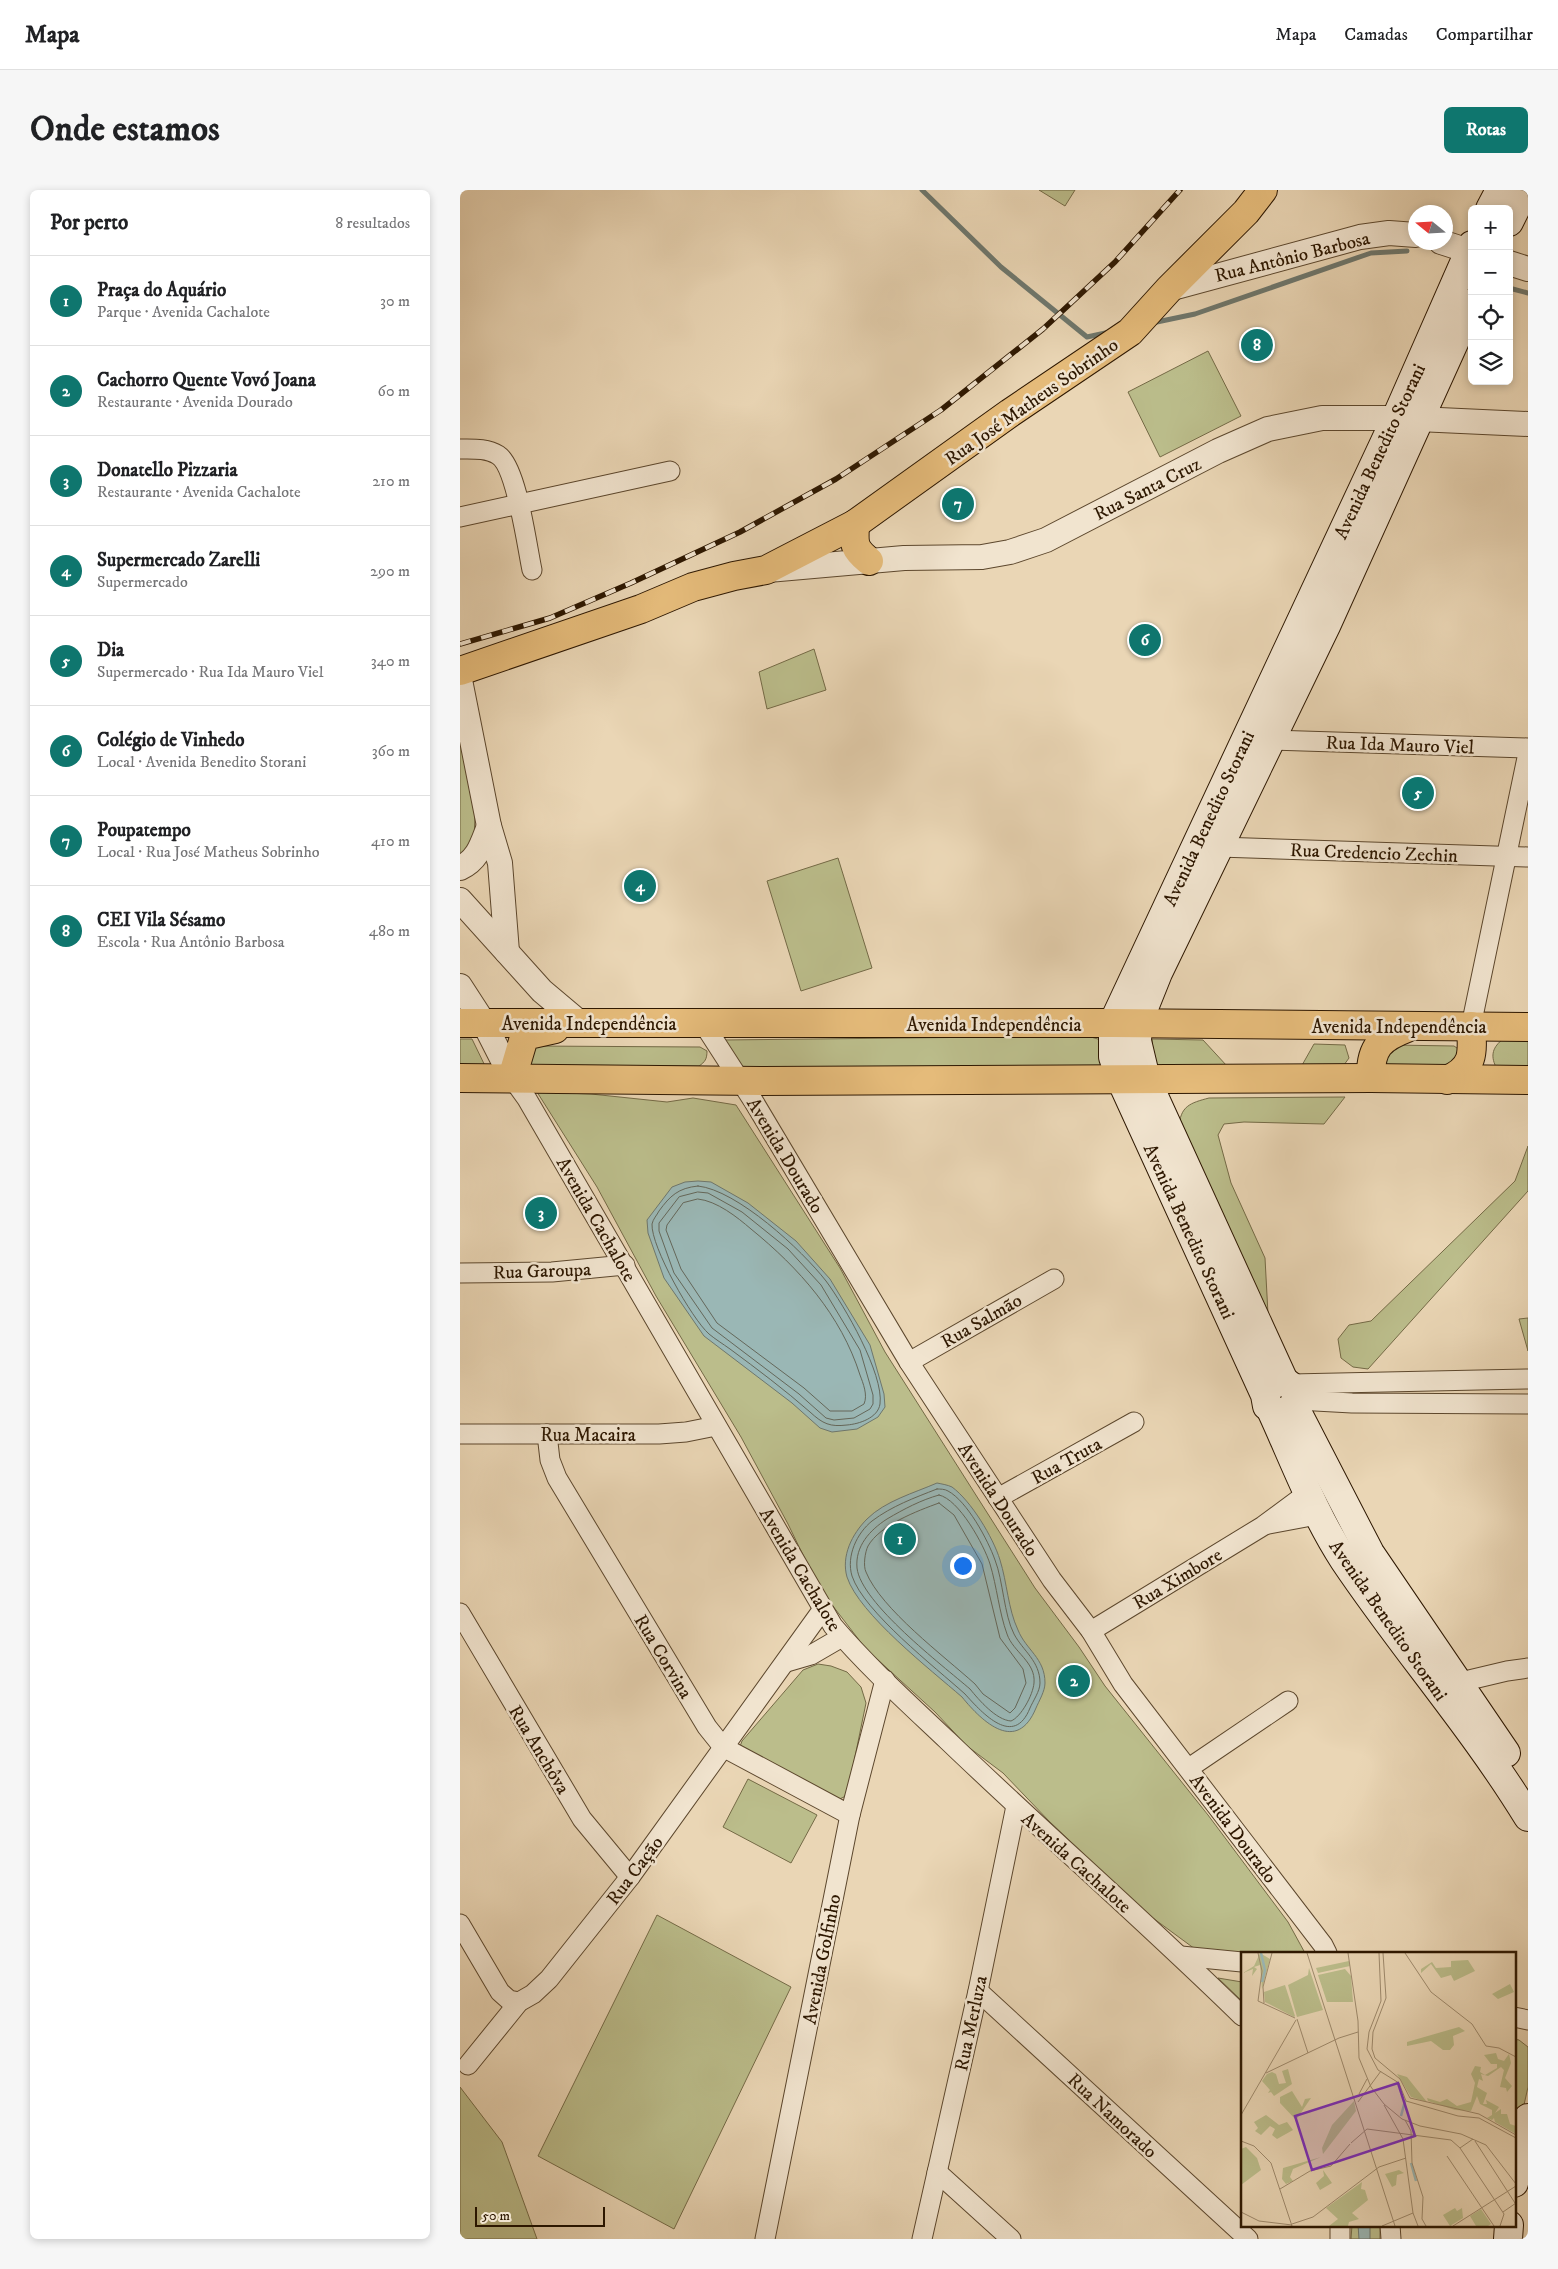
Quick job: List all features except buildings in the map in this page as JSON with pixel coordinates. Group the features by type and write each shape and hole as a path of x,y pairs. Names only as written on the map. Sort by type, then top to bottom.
{"main road":[{"name":"Rua José Matheus Sobrinho","path":"460,671 641,609 693,587 766,570 855,524 1130,332 1169,288 1246,212 1263,190"},
{"path":"1492,205 1500,190"},
{"path":"1513,214 1525,190"},
{"name":"Avenida Benedito Storani","path":"1408,419 1471,250"},
{"name":"Avenida Benedito Storani","path":"1468,310 1408,419 1207,847 1158,973 1125,1023 1138,1041 1133,1080 1284,1396 1370,1553 1528,1817"},
{"path":"855,524 854,546 869,561"},
{"path":"512,1078 523,1041 528,1035 580,1022"},
{"name":"Avenida Independência","path":"472,1023 909,1025 1125,1023 1407,1028 1470,1026 1528,1028"},
{"path":"1447,1080 1466,1069 1472,1044 1470,1026"},
{"path":"1371,1078 1372,1060 1379,1043 1388,1035 1407,1028"},
{"path":"460,1078 741,1081 1371,1078 1528,1080"},
{"name":"Avenida Benedito Storani","path":"1284,1396 1313,1503 1344,1560 1448,1685 1528,1786"},
{"path":"1516,2174 1528,2118"},
{"path":"1508,2239 1509,2226"}],"street":[{"name":"Rua Antônio Barbosa","path":"1169,288 1360,237 1389,233 1408,235"},
{"path":"1453,245 1468,248"},
{"path":"1513,264 1528,269"},
{"name":"Rua Santa Cruz","path":"766,570 869,561 982,556 1010,552 1046,540 1218,451 1268,429 1322,418 1408,419 1528,424"},
{"path":"460,449 479,449 500,456 508,466 519,504 532,570"},
{"path":"460,517 670,471"},
{"path":"460,680 489,826 500,864 506,952"},
{"name":"Rua Ida Mauro Viel","path":"1258,739 1528,748"},
{"path":"1470,1026 1528,753"},
{"path":"460,868 469,864 478,854 489,826"},
{"name":"Rua Credencio Zechin","path":"1207,847 1528,857"},
{"path":"460,900 542,991 580,1022"},
{"path":"460,986 472,1023 512,1078"},
{"name":"Avenida Dourado","path":"703,1023 741,1081 909,1362 1052,1580 1091,1630 1123,1684 1189,1768 1326,1952"},
{"name":"Avenida Cachalote","path":"512,1078 527,1098 833,1626 885,1680 1016,1806 1181,1956 1241,2015"},
{"name":"Rua Garoupa","path":"460,1273 552,1272 624,1265"},
{"name":"Rua Salmão","path":"909,1362 1054,1279"},
{"path":"1284,1396 1528,1379"},
{"path":"1284,1396 1352,1403 1528,1404"},
{"name":"Rua Truta","path":"998,1498 1134,1422"},
{"name":"Rua Macaira","path":"460,1434 659,1434 716,1426"},
{"name":"Rua Corvina","path":"546,1434 550,1460 557,1478 707,1727 723,1747 850,1815"},
{"name":"Rua Ximbore","path":"1091,1630 1263,1526 1313,1503"},
{"name":"Rua Cação","path":"468,2066 519,2002 533,1994 549,1979 630,1877 723,1747 787,1662 823,1609"},
{"name":"Rua Anchôva","path":"460,1613 582,1819 630,1877"},
{"path":"787,1662 811,1655 842,1637"},
{"path":"1448,1685 1528,1668"},
{"name":"Avenida Golfinho","path":"765,2239 850,1815 885,1680"},
{"path":"1189,1768 1288,1701"},
{"name":"Rua Merluza","path":"922,2239 978,1991 1016,1806"},
{"path":"460,1924 500,1992 509,2000 519,2002"},
{"path":"1181,1956 1241,1962"},
{"name":"Rua Namorado","path":"978,1991 1248,2239"},
{"path":"937,2172 1011,2239"},
{"path":"1340,2226 1340,2239"},
{"path":"1390,2226 1391,2239"}],"green space":[{"path":"1039,190 1075,190 1065,206"},
{"path":"1208,351 1241,416 1160,457 1128,392"},
{"path":"814,649 826,690 767,709 759,672"},
{"path":"460,721 475,815 474,841 460,864"},
{"path":"838,858 872,968 801,991 767,881"},
{"path":"1087,1036 1098,1039 1102,1044 1104,1072 743,1075 723,1040"},
{"path":"460,1039 472,1039 488,1072 460,1072"},
{"path":"1152,1039 1203,1040 1227,1066 1301,1067 1314,1044 1345,1045 1349,1058 1341,1069 1334,1073 1172,1072 1161,1069 1154,1064"},
{"path":"1503,1039 1528,1039 1528,1073 1496,1067 1493,1059 1494,1051"},
{"path":"1393,1045 1454,1046 1460,1050 1458,1069 1388,1071 1381,1055"},
{"path":"533,1046 700,1047 707,1051 707,1054 703,1063 699,1066 530,1065"},
{"path":"537,1092 591,1094 667,1102 693,1098 736,1105 840,1268 885,1352 1035,1588 1079,1647 1105,1686 1208,1815 1288,1922 1304,1952 1241,1953 1195,1949 1142,1910 1049,1821 1003,1773 967,1746 935,1712 866,1649 819,1588 788,1524 741,1437 656,1296 597,1187"},
{"path":"1345,1097 1324,1124 1244,1122 1224,1124 1218,1135 1231,1183 1265,1258 1268,1314 1179,1128 1181,1115 1191,1104 1209,1098"},
{"path":"1528,1146 1528,1191 1368,1369 1353,1367 1341,1358 1338,1339 1349,1325 1371,1321 1515,1181"},
{"path":"1528,1318 1528,1351 1519,1319"},
{"path":"818,1664 831,1666 847,1672 861,1687 866,1703 848,1791 844,1797 837,1800 739,1749 742,1741 803,1670"},
{"path":"748,1779 817,1815 791,1863 723,1827"},
{"path":"657,1915 791,1987 674,2229 538,2156"},
{"path":"1218,1978 1241,1982 1241,2000"},
{"path":"1516,2039 1528,2047 1528,2087 1516,2140"},
{"path":"460,2087 502,2142 537,2239 460,2239"},
{"path":"1352,2226 1380,2226 1380,2239 1351,2239"}],"water":[{"path":"685,1182 711,1182 748,1203 796,1241 830,1279 870,1345 884,1394 885,1407 878,1417 857,1429 832,1432 820,1428 792,1403 704,1336 664,1278 648,1233 647,1220 672,1187"},
{"path":"937,1483 952,1487 959,1493 974,1510 987,1530 1000,1560 1010,1604 1021,1637 1042,1667 1045,1686 1036,1708 1028,1722 1019,1729 1010,1732 1000,1730 980,1716 962,1697 897,1641 866,1608 854,1592 847,1577 845,1561 849,1546 852,1538 867,1519 891,1502"},
{"path":"1358,2226 1370,2226 1370,2239 1359,2239"}],"waterway":[{"path":"922,190 1001,267 1087,337 1110,332"},
{"path":"1152,323 1195,314 1371,253 1407,251"},
{"path":"1513,289 1528,293"}],"railway":[{"path":"460,644 550,618 631,583 740,532 836,479 941,410 1043,329 1115,262 1180,190"}],"place":[{"name":"CEI Vila Sésamo","path":"1257,345"},
{"name":"Poupatempo","path":"958,504"},
{"name":"Colégio de Vinhedo","path":"1145,640"},
{"name":"Dia","path":"1418,793"},
{"name":"Supermercado Zarelli","path":"640,886"},
{"name":"Donatello Pizzaria","path":"541,1213"},
{"name":"Praça do Aquário","path":"900,1539"},
{"name":"Cachorro Quente Vovó Joana","path":"1074,1681"}]}
